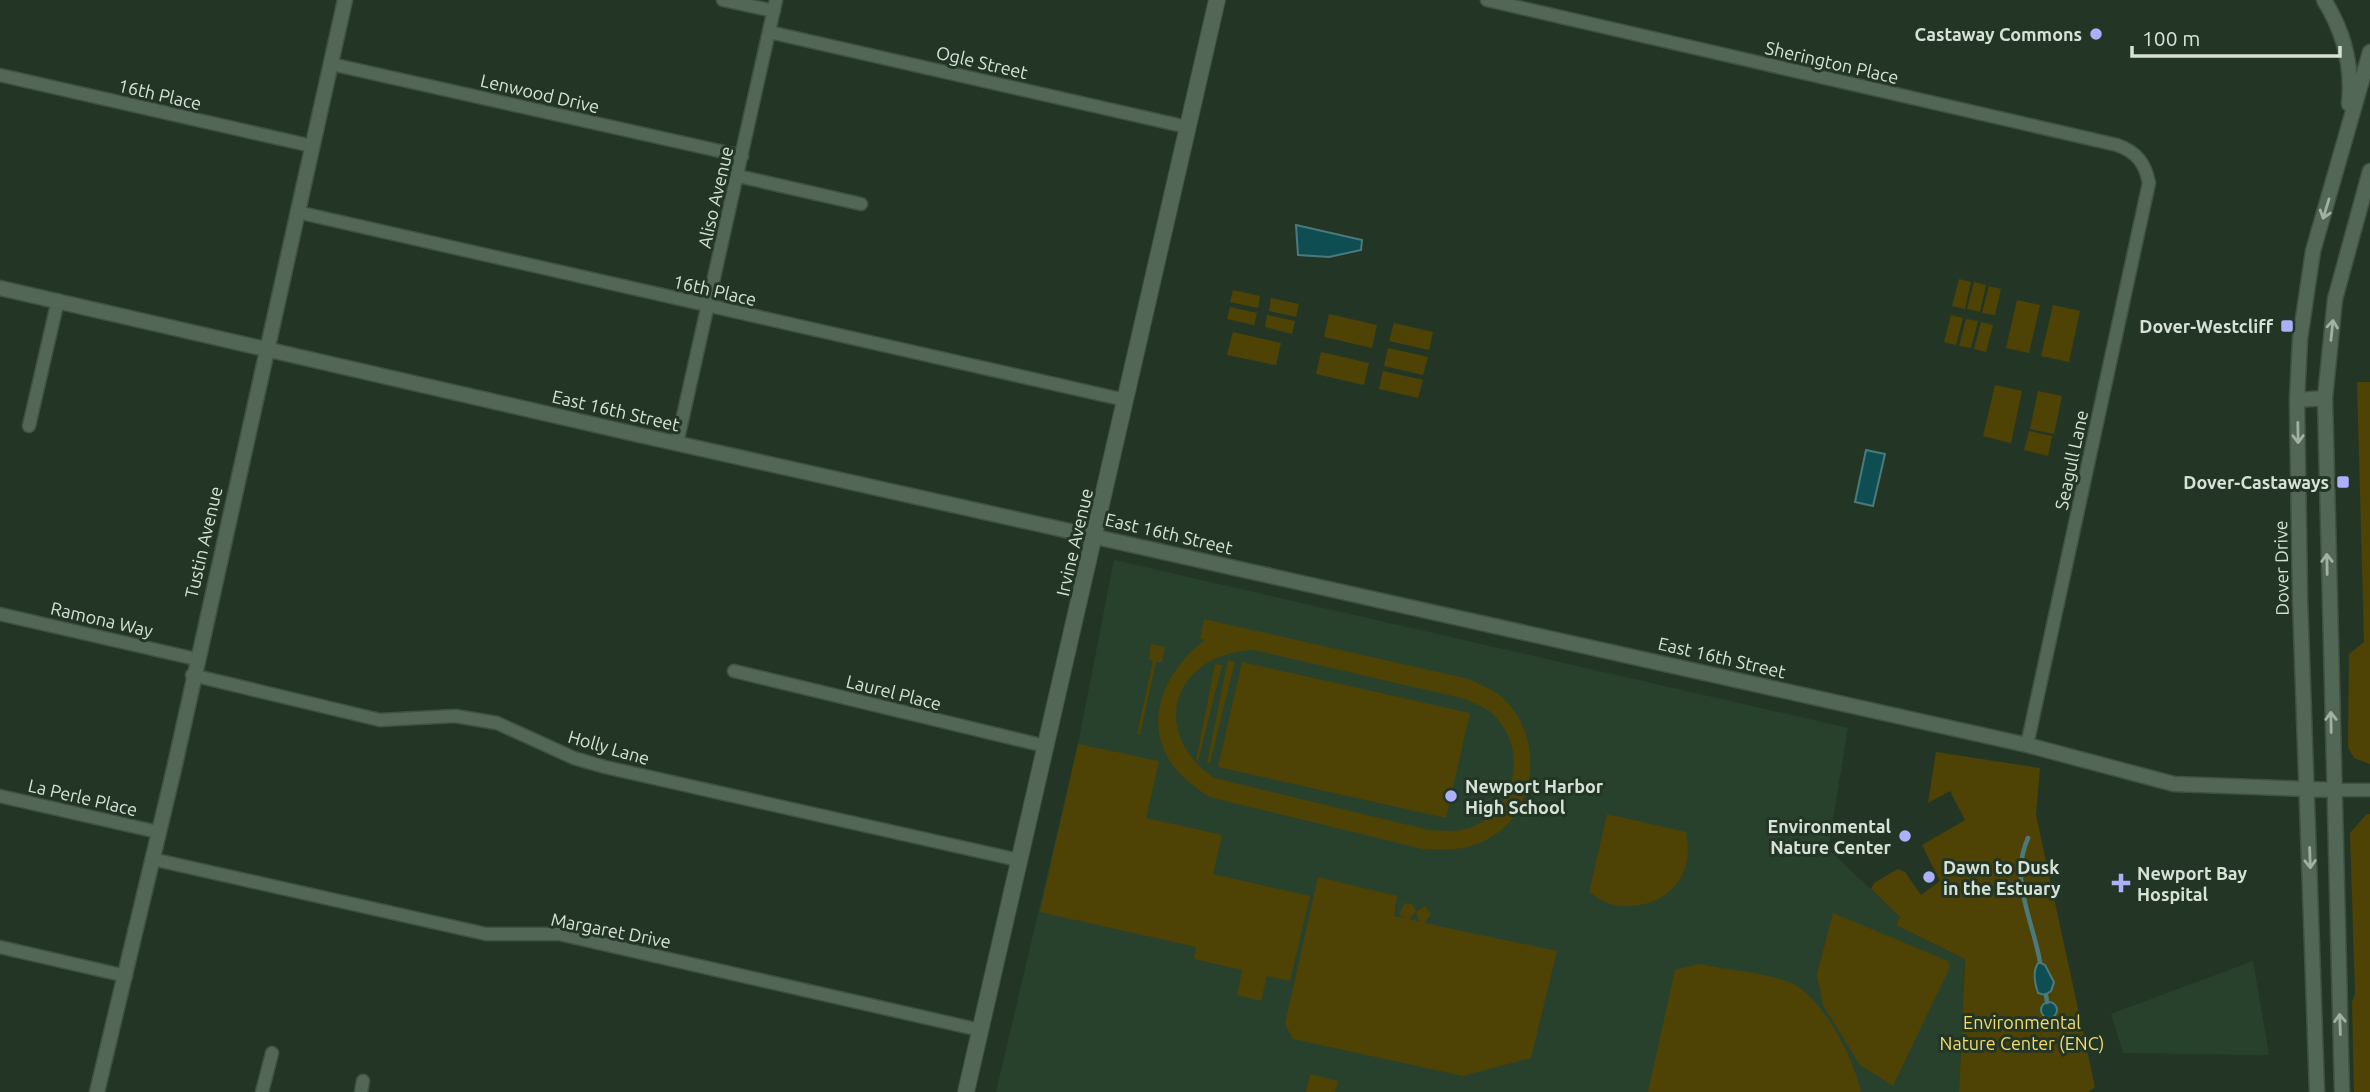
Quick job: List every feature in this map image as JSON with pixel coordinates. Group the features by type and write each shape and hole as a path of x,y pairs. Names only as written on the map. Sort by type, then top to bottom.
{"main road":[{"name":"Irvine Avenue","path":"966,1092 1217,0"}],"street":[{"name":"Tustin Avenue","path":"97,1092 126,976 345,0"},
{"path":"723,0 775,6"},
{"name":"Sherington Place","path":"1487,0 2118,145 2139,157 2146,169 2149,183"},
{"path":"2324,0 2334,15 2349,62 2351,87 2346,144"},
{"name":"Aliso Avenue","path":"677,443 775,6"},
{"name":"Ogle Street","path":"769,32 1187,127"},
{"name":"Dover Drive","path":"2317,1092 2297,400 2300,339 2313,251 2346,144 2370,52"},
{"name":"Lenwood Drive","path":"331,64 742,156"},
{"name":"16th Place","path":"0,75 312,146"},
{"path":"2342,1092 2325,398 2336,299 2370,171"},
{"path":"738,176 861,204"},
{"name":"Seagull Lane","path":"2027,745 2149,183"},
{"name":"16th Place","path":"297,212 1125,400"},
{"name":"East 16th Street","path":"0,288 677,443 2027,745 2174,784 2333,790"},
{"path":"29,426 58,300"},
{"path":"2297,400 2325,398"},
{"name":"Ramona Way","path":"0,614 197,659"},
{"name":"Laurel Place","path":"734,671 1045,746"},
{"name":"Holly Lane","path":"192,676 380,720 455,716 498,723 573,758 605,767 1018,860"},
{"path":"2333,790 2370,790"},
{"name":"La Perle Place","path":"0,796 158,832"},
{"name":"Margaret Drive","path":"152,859 486,934 559,934 980,1030"},
{"path":"0,947 126,976"},
{"path":"262,1092 272,1053"}],"shaded area":[{"name":"Newport Harbor High School","path":"1114,560 1848,728 1828,849 1900,917 1896,925 1965,959 1959,1092 996,1092 1078,744"},
{"path":"2253,961 2269,1055 2123,1053 2111,1014"}],"green space":[{"path":"1959,279 1971,282 1965,309 1952,306"},
{"path":"1974,282 1986,285 1980,312 1967,309"},
{"path":"1989,286 2001,289 1995,315 1982,313"},
{"path":"1233,290 1260,296 1258,308 1230,302"},
{"path":"1271,298 1299,304 1296,317 1269,311"},
{"path":"2017,300 2040,305 2029,353 2006,348"},
{"path":"2053,305 2080,311 2069,362 2041,356"},
{"path":"1230,307 1257,313 1254,325 1227,319"},
{"path":"1329,314 1377,325 1372,348 1324,337"},
{"path":"1267,315 1295,321 1292,334 1265,327"},
{"path":"1951,315 1963,318 1956,345 1944,342"},
{"path":"1966,319 1978,321 1971,348 1959,346"},
{"path":"1981,322 1993,325 1986,352 1974,349"},
{"path":"1394,323 1433,332 1429,350 1389,341"},
{"path":"1233,332 1281,343 1276,365 1227,355"},
{"path":"1388,348 1428,357 1423,375 1384,366"},
{"path":"1321,352 1369,363 1364,385 1316,374"},
{"path":"1383,371 1423,380 1418,398 1379,389"},
{"path":"2357,382 2370,382 2370,764 2354,758 2348,747 2349,654 2364,642"},
{"path":"1995,385 2022,391 2011,443 1983,436"},
{"path":"2038,391 2062,396 2054,434 2030,429"},
{"path":"2029,431 2052,436 2048,456 2024,450"},
{"path":"1204,619 1469,679 1491,690 1513,710 1524,728 1529,749 1530,770 1518,811 1504,827 1478,844 1440,850 1423,849 1209,797 1184,778 1172,764 1163,747 1159,730 1159,713 1170,680 1179,665 1205,640 1200,639","holes":["1254,650 1465,699 1487,709 1501,723 1509,737 1514,768 1511,784 1495,812 1476,826 1456,830 1429,830 1214,778 1193,759 1181,739 1176,718 1179,698 1189,679 1205,665 1227,654"]},
{"path":"1151,644 1165,647 1162,662 1156,662 1140,735 1137,734 1153,661 1149,660"},
{"path":"1228,660 1235,662 1210,763 1207,763"},
{"path":"1242,662 1470,713 1446,818 1218,767"},
{"path":"1215,664 1222,665 1198,761 1196,760"},
{"path":"1078,744 1159,761 1146,818 1222,835 1213,874 1310,896 1290,981 1267,976 1261,1001 1237,995 1242,970 1194,959 1196,947 1040,912"},
{"name":"Environmental Nature Center (ENC)","path":"1936,752 2040,768 2036,815 2095,1087 2088,1092 1959,1092 1965,959 1896,925 1900,917 1871,889 1874,883 1898,869 1905,872 1921,895 1940,881 1922,845 1965,820 1950,791 1928,803"},
{"path":"1607,814 1686,832 1688,853 1684,872 1670,891 1650,903 1625,906 1610,904 1589,892"},
{"path":"2370,814 2370,1092 2354,1092 2352,1002 2355,994 2350,833"},
{"path":"1318,877 1397,896 1394,916 1405,918 1399,914 1405,903 1412,904 1416,911 1409,919 1420,922 1416,912 1425,906 1431,914 1424,923 1557,951 1531,1058 1463,1076 1293,1039 1285,1024"},
{"path":"1833,913 1948,961 1950,967 1893,1086 1860,1065 1823,1005 1817,974"},
{"path":"1699,964 1768,976 1789,982 1801,989 1813,1000 1835,1030 1844,1046 1861,1092 1648,1092 1675,970"},
{"path":"1310,1074 1338,1081 1335,1092 1306,1092"}],"water":[{"path":"1296,225 1362,240 1361,250 1329,257 1298,255"},
{"path":"1866,450 1885,454 1873,506 1855,502"},
{"path":"2039,962 2045,965 2054,982 2051,991 2045,995 2038,993 2035,981 2035,969"},
{"path":"2049,1002 2057,1010 2049,1018 2041,1010"}],"waterway":[{"path":"2028,838 2021,869 2022,885 2040,962"},
{"path":"2046,995 2047,1002"}],"place":[{"name":"Castaway Commons","path":"2096,34"},
{"name":"Dover-Westcliff","path":"2287,326"},
{"name":"Dover-Castaways","path":"2343,482"},
{"name":"Newport Harbor High School","path":"1451,796"},
{"name":"Environmental Nature Center","path":"1905,836"},
{"name":"Dawn to Dusk in the Estuary","path":"1929,877"},
{"name":"Newport Bay Hospital","path":"2121,883"}]}
